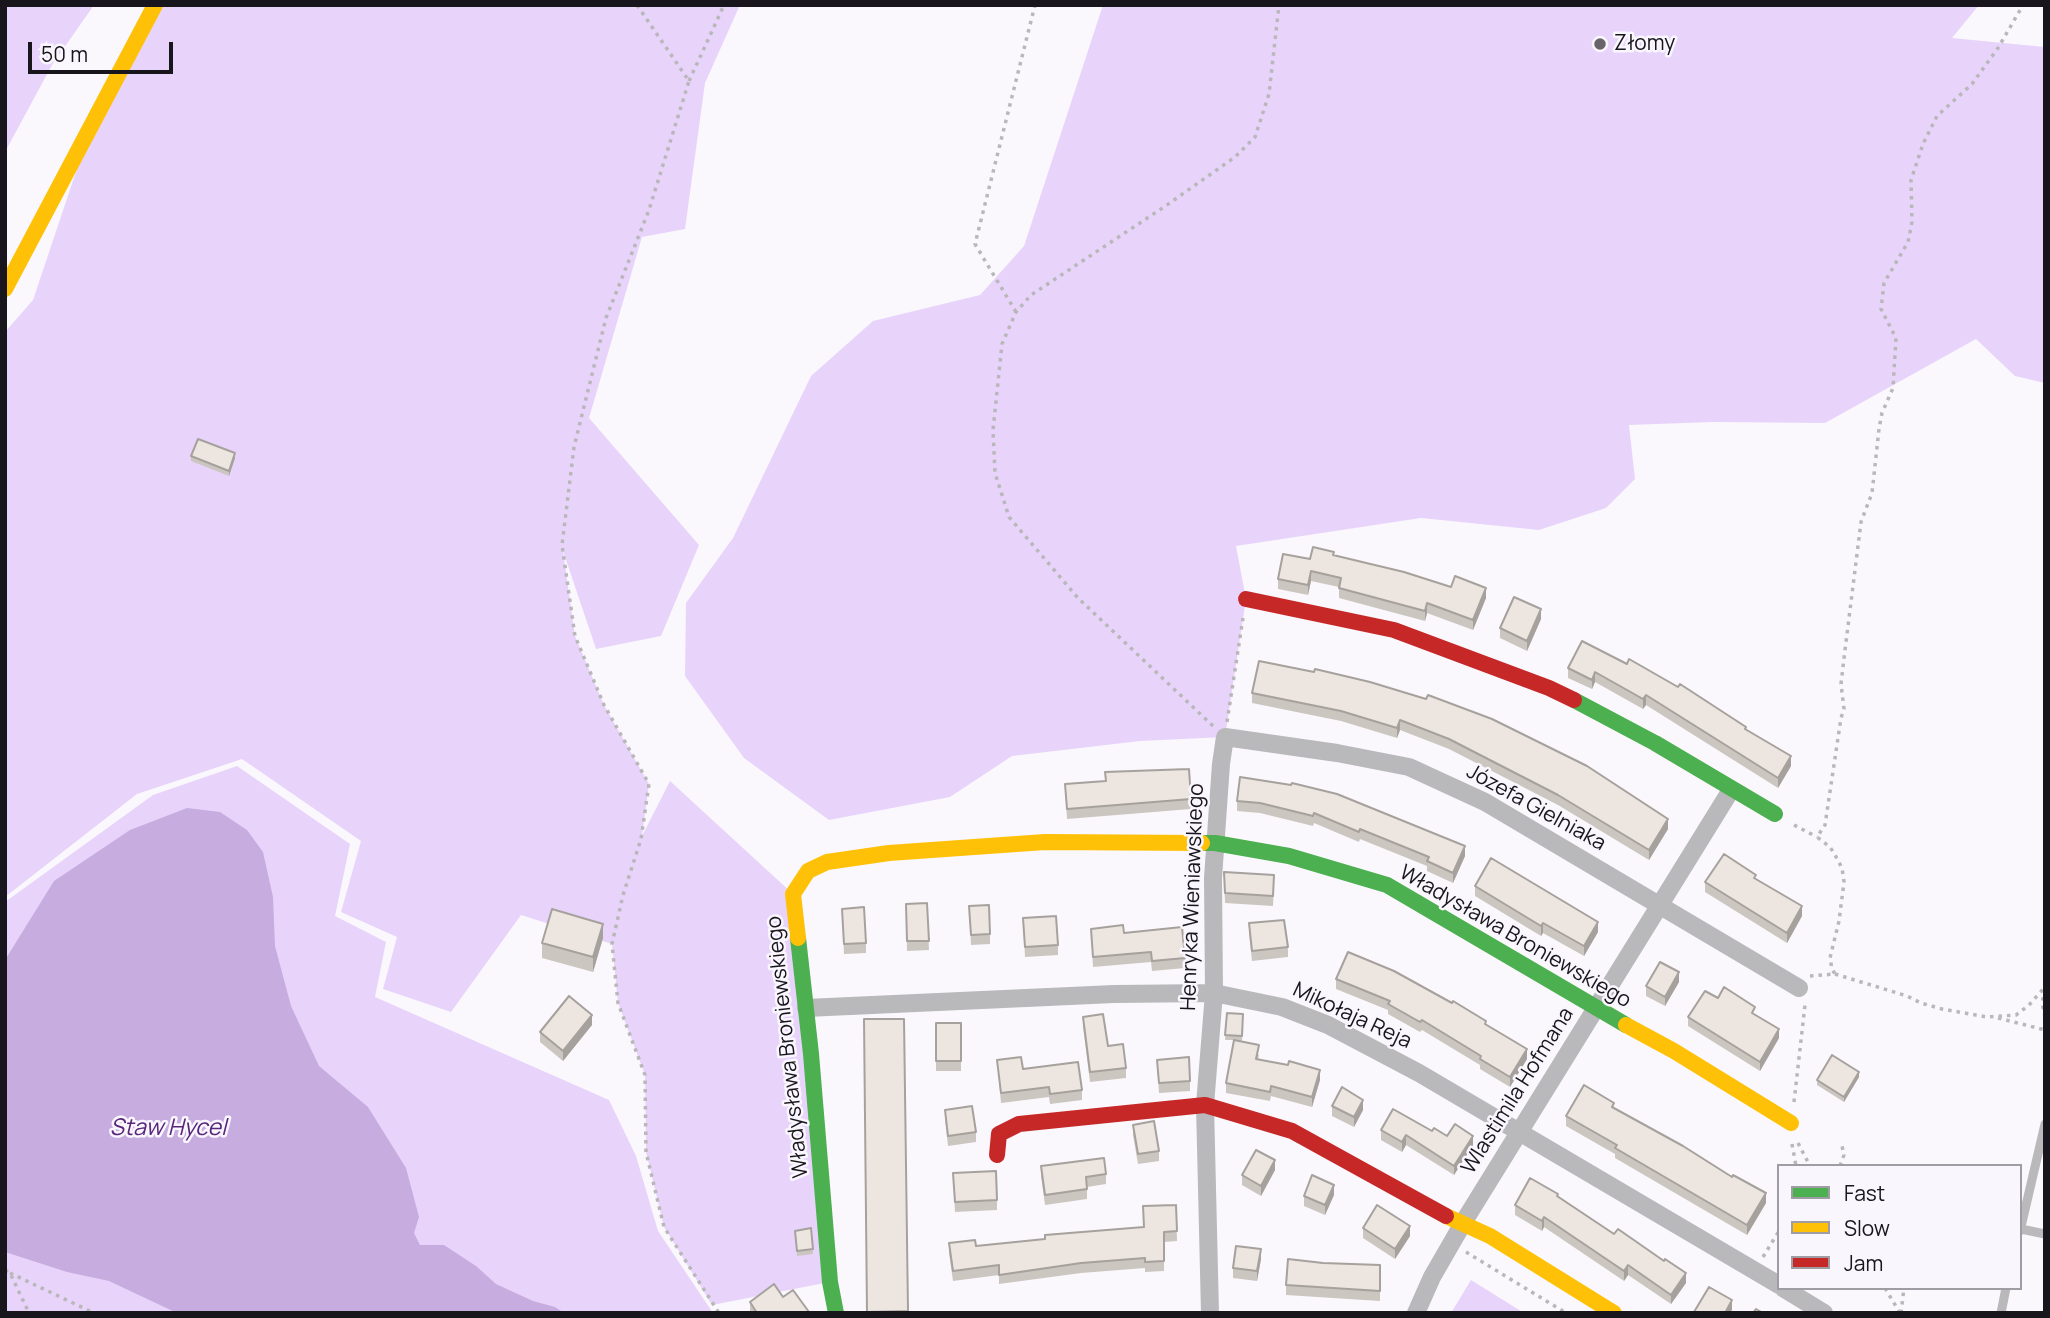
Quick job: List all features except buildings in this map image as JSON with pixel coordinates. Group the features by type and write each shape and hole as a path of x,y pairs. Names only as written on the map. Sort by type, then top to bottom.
{"street":[{"path":"5,289 155,5"},
{"path":"1246,599 1394,630 1549,688 1631,729 1775,814"},
{"name":"Henryka Wieniawskiego","path":"1210,1313 1205,1105 1214,993 1213,878 1225,737"},
{"name":"Józefa Gielniaka","path":"1225,737 1337,752 1409,767 1485,802 1799,988"},
{"name":"Wlastimila Hofmana","path":"1416,1313 1432,1277 1462,1225 1731,790"},
{"name":"Władysława Broniewskiego","path":"835,1305 793,894 808,872 827,862 889,853 1045,842 1215,843 1289,856 1387,885 1596,1009 1674,1051 1791,1123"},
{"name":"Mikołaja Reja","path":"806,1007 1214,993 1282,1007 1328,1025 1419,1073 1777,1284"},
{"path":"998,1155 999,1134 1019,1124 1205,1105 1292,1131 1462,1225 1490,1236 1614,1313"},
{"path":"1786,1290 1824,1313"}],"lane":[{"path":"2022,1222 2045,1124"},
{"path":"2022,1230 2045,1234"},
{"path":"2001,1313 2006,1290"},
{"path":"822,1312 835,1305"}],"path":[{"path":"638,5 689,81"},
{"path":"719,1313 664,1227 646,1152 645,1075 618,1003 612,944 623,895 641,839 649,785 604,705 575,636 562,545 574,447 606,318 649,210 689,81 724,5"},
{"path":"1016,313 975,244 1035,5"},
{"path":"1225,737 1078,598 1009,517 995,473 993,430 1002,344 1016,313 1031,295 1184,193 1235,157 1255,137 1269,94 1279,5"},
{"path":"1817,837 1825,825 1844,709 1844,658 1861,522 1872,493 1882,413 1893,388 1896,338 1881,309 1884,284 1908,242 1912,222 1911,180 1923,144 1937,116 1972,84 2023,5"},
{"path":"1225,737 1246,599"},
{"path":"1775,814 1830,847 1842,868 1842,909 1830,958 1835,974"},
{"path":"1791,1123 1805,1021 1805,1003 1799,988 1808,977 1835,974 1900,993 1920,1003 1942,1009 1993,1017 2045,1030"},
{"path":"1993,1017 2015,1015 2045,988"},
{"path":"2045,988 2042,1003 2045,1017"},
{"path":"1796,1164 1791,1136 1801,1147 1809,1164"},
{"path":"1841,1164 1844,1155 1842,1146"},
{"path":"1755,1271 1777,1234"},
{"path":"1450,1247 1466,1251 1566,1313"},
{"path":"8,1272 29,1313"},
{"path":"8,1272 94,1313"},
{"path":"1886,1290 1901,1313"},
{"path":"1901,1313 1904,1290"},
{"path":"1496,1313 1521,1313"}],"shaded area":[{"path":"5,5 94,5 52,65 5,152"},
{"path":"155,5 740,5 705,83 685,229 642,237 589,418 699,545 661,636 596,649 563,551 575,636 604,705 649,784 642,836 670,781 793,894 830,1282 712,1305 664,1227 646,1152 645,1075 618,1003 612,944 521,915 451,1012 383,989 397,937 341,912 361,841 242,759 137,794 5,897 5,332 33,300 95,115"},
{"path":"1103,5 1979,5 1952,38 2045,47 2045,383 2015,376 1976,339 1825,423 1713,422 1629,425 1635,479 1606,508 1539,530 1421,518 1236,546 1246,599 1225,737 1140,741 1012,756 950,797 829,820 744,758 685,676 686,603 733,538 811,376 873,321 980,295 1024,246"},
{"name":"Staw Hycel","path":"237,766 350,844 335,916 386,942 375,997 609,1100 636,1156 658,1231 713,1313 5,1313 5,902 153,795"},
{"path":"1471,1280 1524,1313 1451,1313"}],"water":[{"name":"Staw Hycel","path":"187,808 220,812 247,830 263,852 273,897 275,946 291,1006 319,1066 368,1107 406,1168 419,1217 414,1233 420,1245 444,1245 476,1266 496,1284 564,1313 177,1313 109,1281 67,1272 5,1252 5,960 54,881 130,830"}],"traffic: fast":[{"path":"1574,700 1655,743 1775,814"},
{"path":"1202,843 1289,856 1387,885 1626,1025"},
{"path":"798,938 811,1054 830,1282 836,1313"}],"traffic: slow":[{"path":"5,289 155,5"},
{"path":"798,938 793,894 808,871 827,862 889,853 1045,842 1202,843"},
{"path":"1626,1025 1674,1051 1791,1123"},
{"path":"1446,1216 1490,1236 1614,1313"}],"traffic: jam":[{"path":"1246,599 1394,630 1549,688 1574,700"},
{"path":"997,1155 999,1134 1019,1124 1205,1105 1292,1131 1446,1216"}],"place":[{"name":"Złomy","path":"1600,44"}]}
